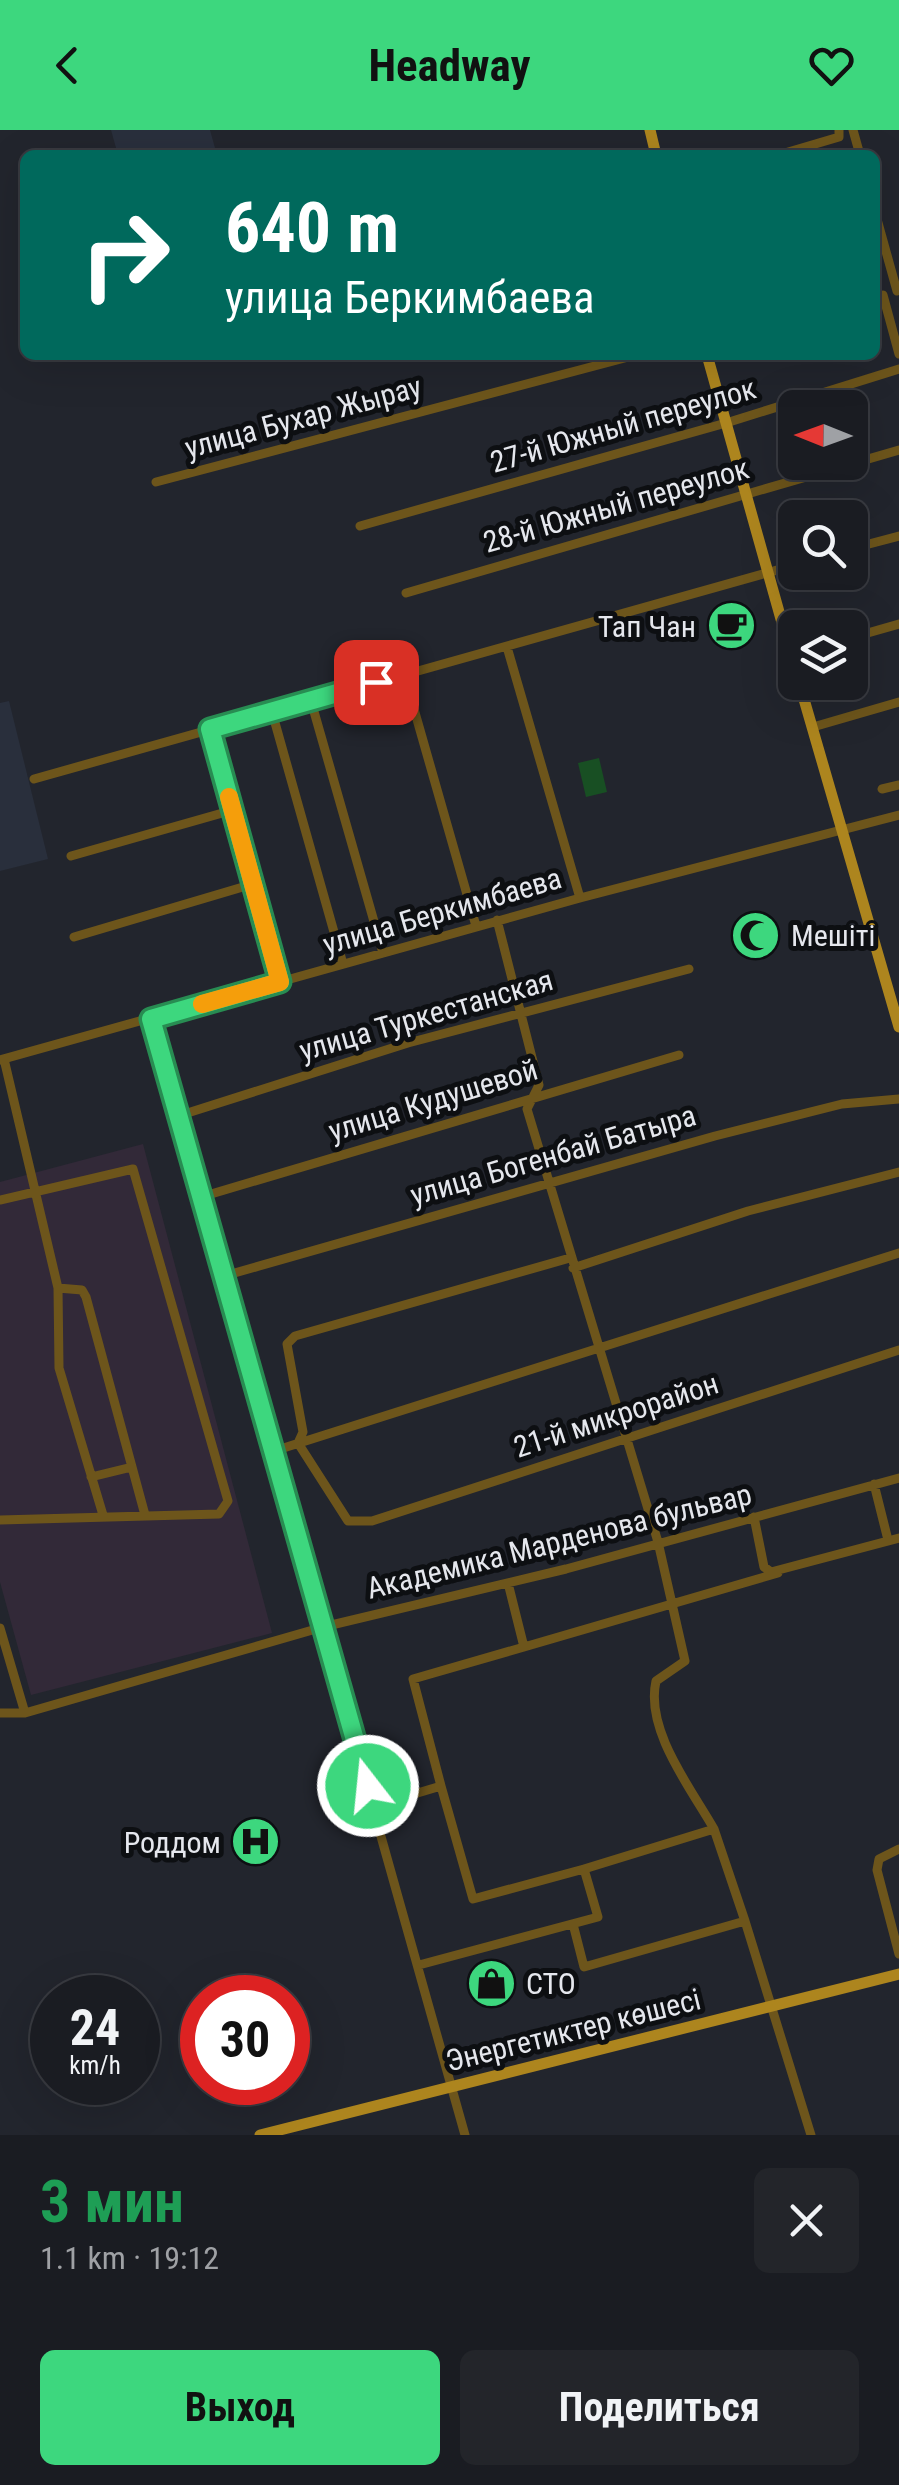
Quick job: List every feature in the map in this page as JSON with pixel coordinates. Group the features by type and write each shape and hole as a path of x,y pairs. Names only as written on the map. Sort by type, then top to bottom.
{"main road":[{"path":"709,360 778,610"},
{"path":"804,700 845,828 899,1027"},
{"name":"Энергетиктер көшесі","path":"260,2135 899,1974"}],"street":[{"path":"793,150 839,134"},
{"path":"880,229 898,291"},
{"path":"880,299 899,354"},
{"name":"улица Бухар Жырау","path":"156,482 617,360"},
{"name":"27-й Южный переулок","path":"360,526 726,423 899,369"},
{"name":"28-й Южный переулок","path":"406,593 899,450"},
{"path":"868,544 899,536"},
{"path":"34,779 778,569"},
{"path":"868,633 899,624"},
{"path":"508,646 580,898"},
{"path":"404,674 476,926"},
{"path":"311,701 383,953"},
{"path":"812,726 899,702"},
{"path":"272,712 343,964"},
{"path":"210,729 280,982"},
{"path":"882,790 899,784"},
{"path":"71,856 233,810"},
{"name":"улица Беркимбаева","path":"2,1060 497,920 899,814"},
{"path":"74,937 253,884"},
{"path":"497,920 538,1081 536,1095 527,1110 658,1542 685,1660 656,1681 651,1702 671,1754 714,1829 811,2135"},
{"name":"улица Туркестанская","path":"178,1116 408,1042 689,969"},
{"path":"151,1019 466,2135"},
{"name":"улица Кудушевой","path":"201,1197 536,1095 679,1056"},
{"path":"2,1060 38,1190 58,1288 59,1368 103,1515"},
{"name":"улица Богенбай Батыра","path":"224,1276 548,1180 842,1104 899,1099"},
{"path":"0,1200 128,1167 137,1174 228,1501 219,1514 0,1520"},
{"path":"298,1443 303,1432 287,1356 287,1344 295,1336 899,1172"},
{"path":"274,1451 899,1253"},
{"path":"58,1288 82,1290 86,1297 145,1515"},
{"name":"21-й микрорайон","path":"298,1443 348,1521 372,1520 899,1350"},
{"path":"91,1477 132,1467"},
{"name":"Академика Марденова бульвар","path":"0,1713 25,1714 323,1626 508,1583 899,1478"},
{"path":"714,1829 472,1899 412,1679 894,1539 874,1484"},
{"path":"754,1516 764,1567 778,1572"},
{"path":"508,1583 524,1647"},
{"path":"0,1628 25,1714"},
{"path":"374,1806 441,1786"},
{"path":"899,1849 879,1859 877,1870 899,1954"},
{"path":"419,1965 598,1917 584,1869"},
{"path":"573,1924 584,1967 745,1921"}],"shaded area":[{"path":"111,130 210,130 215,148 207,150 117,150"},
{"path":"9,701 48,859 0,871 0,703"},
{"path":"143,1144 272,1633 31,1695 0,1582 0,1182"}],"green space":[{"path":"599,758 607,792 586,797 578,763"}],"slow traffic":[{"path":"202,1004 280,982 229,797"}],"place":[{"name":"Тап Чан","path":"731,626"},
{"name":"Мешіті","path":"756,935"},
{"name":"Роддом","path":"256,1842"},
{"name":"СТО","path":"491,1983"}],"route":[{"path":"368,1786 151,1019 280,982 210,729 376,682"}]}
